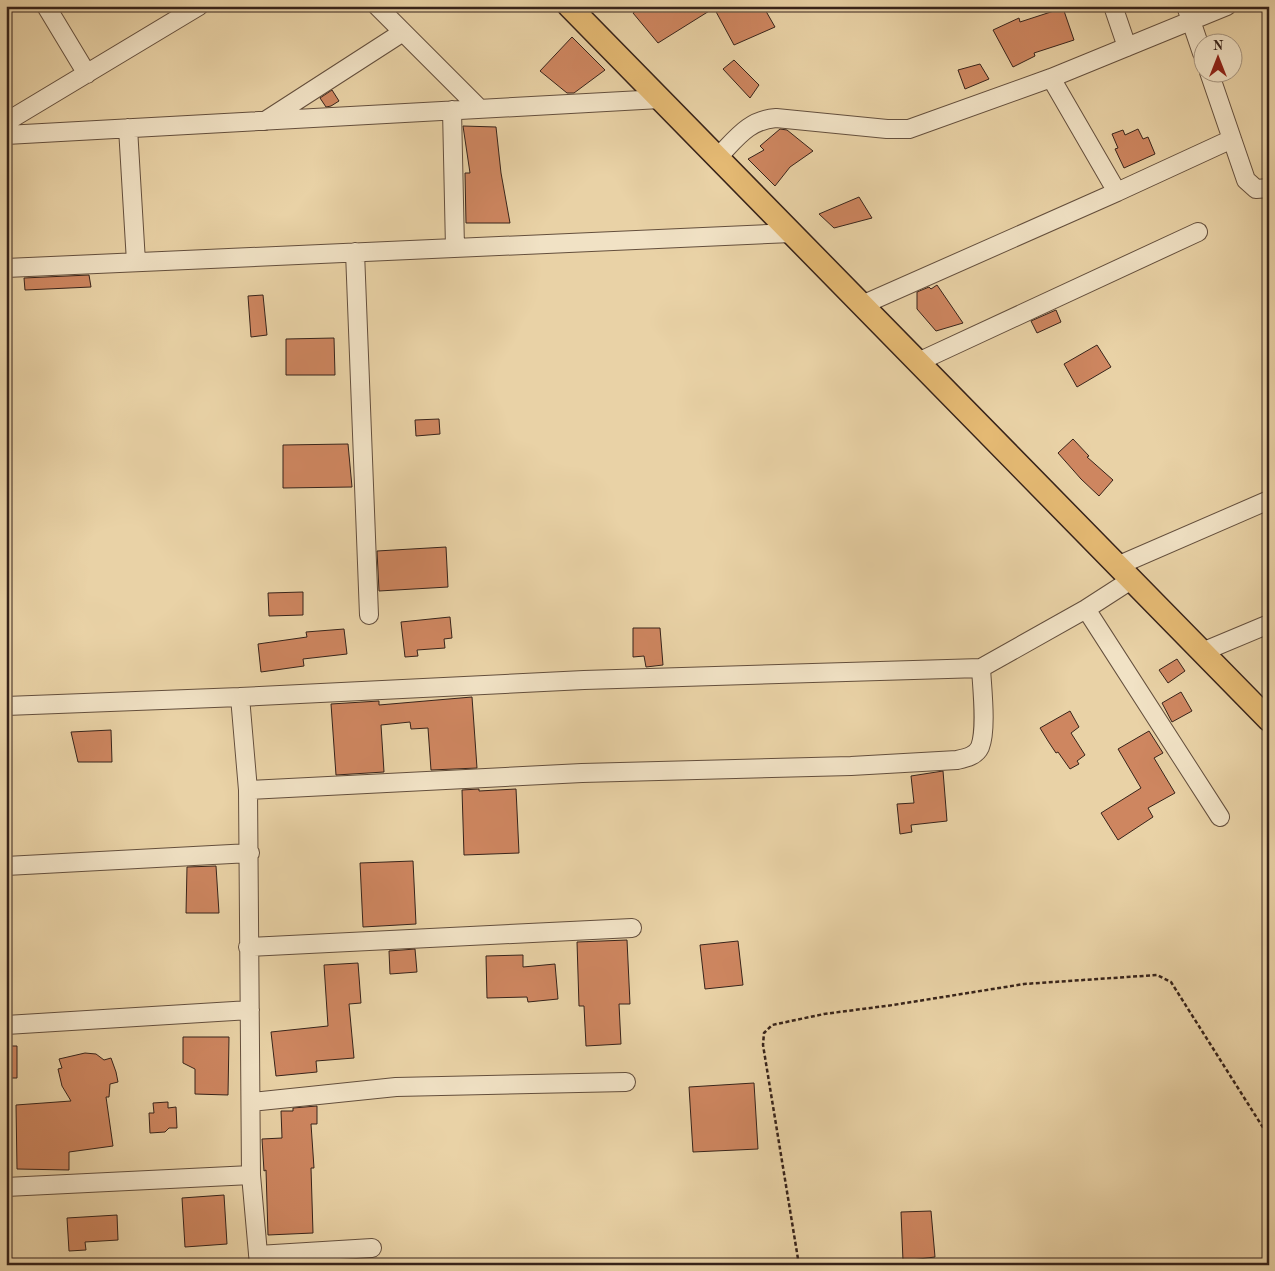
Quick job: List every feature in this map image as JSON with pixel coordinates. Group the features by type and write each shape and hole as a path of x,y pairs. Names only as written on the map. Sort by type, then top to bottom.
{"main road":[{"path":"569,6 1269,720"}],"street":[{"path":"46,6 87,74"},
{"path":"6,122 199,6"},
{"path":"378,6 480,109"},
{"path":"1113,6 1127,47"},
{"path":"717,158 752,125 763,119 776,118 888,129 909,129 1051,78 1127,47 1188,13 1216,9"},
{"path":"1188,13 1195,32"},
{"path":"265,121 403,32"},
{"path":"1051,78 1117,192"},
{"path":"1212,82 1246,180 1256,189 1269,188"},
{"path":"6,135 660,99"},
{"path":"452,110 455,248"},
{"path":"128,128 136,262"},
{"path":"862,305 1232,139"},
{"path":"918,362 1198,232"},
{"path":"6,268 792,233"},
{"path":"355,252 369,616"},
{"path":"6,706 240,697 584,680 981,668 1086,609 1124,573 1269,500"},
{"path":"1086,609 1220,817"},
{"path":"1202,652 1269,624"},
{"path":"248,790 582,773 841,766 957,760 971,757 980,748 984,721 981,668"},
{"path":"240,697 248,790 250,854 248,947 251,1175 258,1260 372,1248"},
{"path":"6,866 250,854"},
{"path":"248,947 632,928"},
{"path":"6,1025 250,1010"},
{"path":"251,1102 396,1087 626,1082"},
{"path":"6,1187 251,1175"}],"path":[{"path":"800,1265 763,1045 764,1033 772,1025 824,1014 1024,984 1157,975 1171,982 1269,1137"}],"building":[{"path":"644,6 763,6 775,27 734,45 714,8 658,43 633,13"},
{"path":"1063,8 1074,40 1034,53 1035,56 1013,67 993,30 1019,18 1020,22"},
{"path":"572,37 605,70 574,93 567,93 540,71"},
{"path":"734,60 759,85 750,98 723,69"},
{"path":"980,64 989,79 965,89 958,70"},
{"path":"332,90 339,101 326,107 320,98"},
{"path":"463,126 496,127 501,173 510,223 466,223 465,173 470,173"},
{"path":"780,129 787,130 813,151 790,167 775,186 748,159 764,150 760,146"},
{"path":"1138,129 1143,139 1148,137 1155,154 1124,168 1115,149 1118,148 1112,134 1123,130 1125,135"},
{"path":"859,197 872,218 834,228 819,214"},
{"path":"89,275 91,287 25,290 24,278"},
{"path":"937,285 963,323 936,331 917,309 917,292 929,287 931,289"},
{"path":"263,295 267,335 251,337 248,296"},
{"path":"1056,310 1061,322 1037,333 1031,321"},
{"path":"334,338 335,375 286,375 286,339"},
{"path":"1097,345 1111,367 1077,387 1064,364"},
{"path":"439,419 440,434 416,436 415,420"},
{"path":"1073,439 1089,456 1087,457 1113,480 1099,496 1058,453"},
{"path":"348,444 352,487 283,488 283,445"},
{"path":"446,547 448,587 379,591 377,551"},
{"path":"303,592 303,615 269,616 268,593"},
{"path":"450,617 452,638 444,639 445,648 417,650 418,656 405,657 401,622"},
{"path":"633,628 660,628 663,665 646,667 644,656 633,657"},
{"path":"344,629 347,654 303,659 304,666 261,672 258,644 307,637 306,632"},
{"path":"1177,659 1185,671 1168,683 1159,670"},
{"path":"1181,692 1192,711 1172,722 1162,703"},
{"path":"472,697 477,768 431,770 428,728 411,729 410,722 381,725 384,772 336,775 331,704 379,701 379,705"},
{"path":"1070,711 1079,727 1071,733 1085,755 1077,761 1079,764 1070,769 1058,752 1056,753 1040,728"},
{"path":"111,730 112,762 78,762 71,732"},
{"path":"1149,731 1163,753 1154,758 1175,793 1148,808 1153,817 1118,840 1101,813 1141,788 1118,749"},
{"path":"943,771 947,821 911,825 912,832 900,834 897,804 914,803 911,776"},
{"path":"479,789 479,791 516,789 519,853 464,855 462,790"},
{"path":"413,861 416,924 363,927 360,863"},
{"path":"216,866 219,913 186,913 187,867"},
{"path":"627,940 630,1004 619,1004 621,1044 586,1046 584,1006 579,1006 577,942"},
{"path":"738,941 743,985 705,989 700,945"},
{"path":"415,949 417,972 390,974 389,951"},
{"path":"523,955 523,967 555,964 558,999 528,1002 527,997 487,998 486,956"},
{"path":"358,963 361,1003 349,1004 354,1058 316,1061 317,1072 276,1076 271,1032 328,1026 324,965"},
{"path":"183,1037 229,1037 228,1095 195,1094 195,1069 183,1063"},
{"path":"6,1046 17,1046 17,1078 6,1078"},
{"path":"85,1053 96,1054 104,1060 111,1058 116,1072 118,1082 110,1084 109,1097 106,1097 113,1146 69,1152 69,1170 17,1169 16,1105 71,1101 62,1086 58,1069 62,1068 59,1059"},
{"path":"754,1083 758,1149 693,1152 689,1087"},
{"path":"168,1102 168,1108 176,1107 177,1128 169,1128 165,1132 150,1133 149,1113 154,1113 153,1103"},
{"path":"317,1106 317,1124 311,1124 314,1168 311,1168 313,1233 268,1235 266,1170 264,1171 262,1139 282,1138 281,1111 293,1111 293,1108"},
{"path":"224,1195 227,1244 185,1247 182,1198"},
{"path":"931,1211 935,1257 903,1261 901,1212"},
{"path":"117,1215 118,1240 85,1242 86,1250 69,1251 67,1218"}]}
